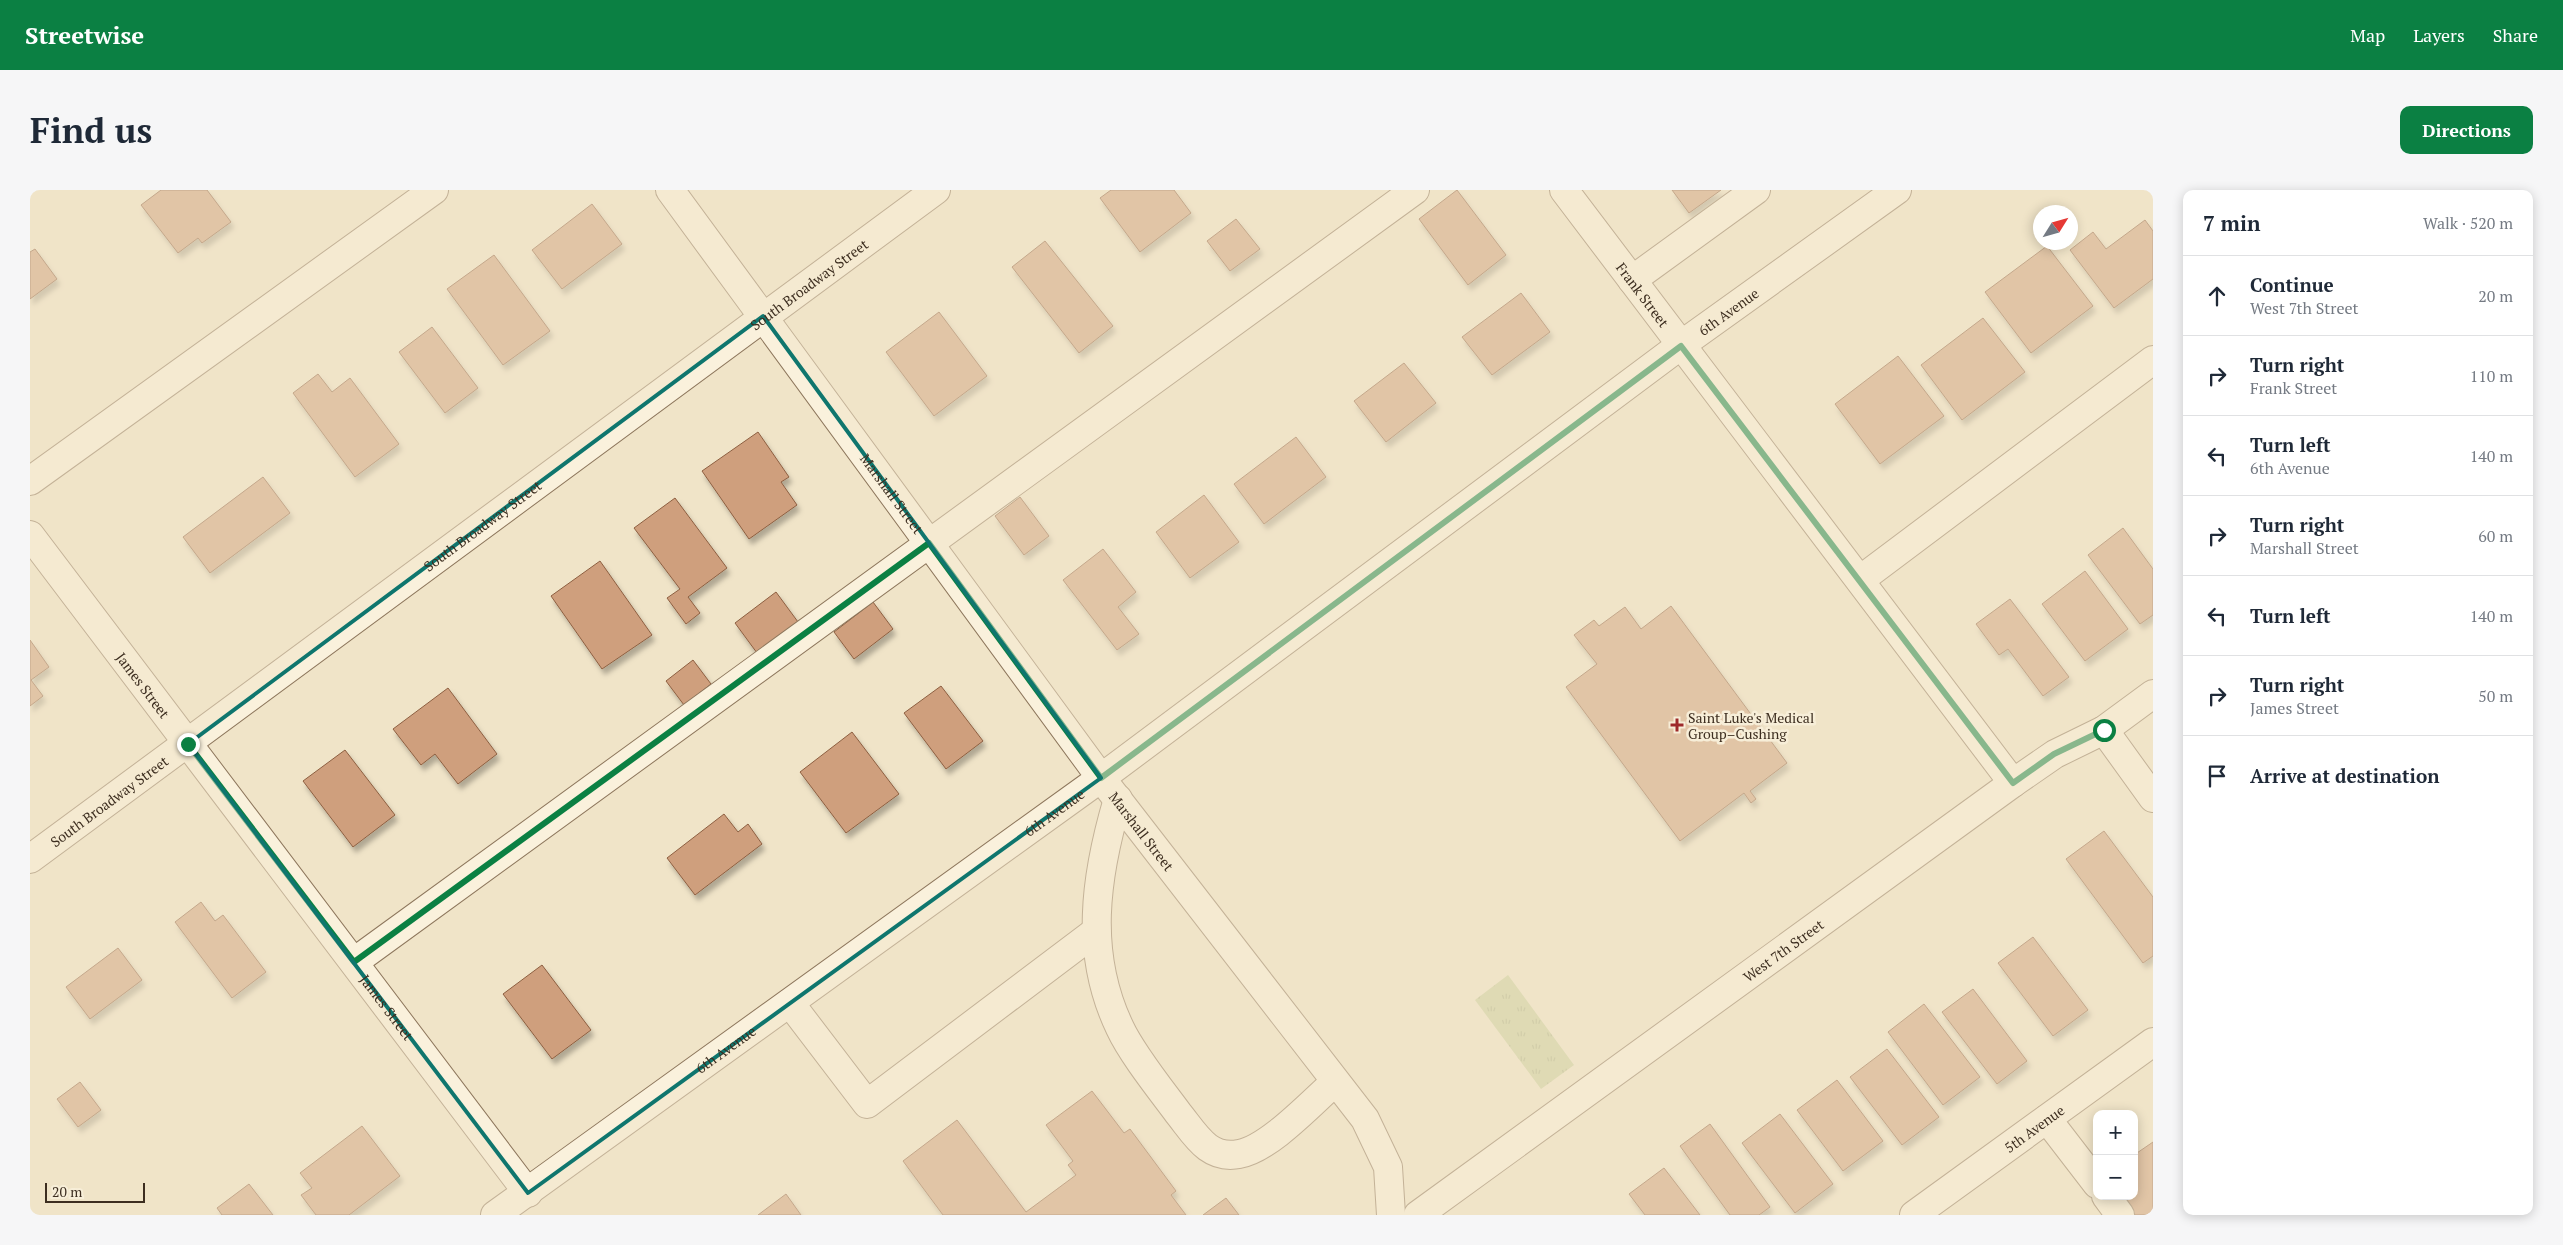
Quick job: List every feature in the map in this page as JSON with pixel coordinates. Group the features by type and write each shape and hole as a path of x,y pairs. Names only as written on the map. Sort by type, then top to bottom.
{"street":[{"path":"30,481 434,190"},
{"name":"Marshall Street","path":"670,190 1101,778 1364,1119 1388,1166 1391,1215"},
{"name":"South Broadway Street","path":"30,859 936,190"},
{"path":"354,962 1415,190"},
{"name":"Frank Street","path":"1564,190 2013,783"},
{"path":"1632,280 1756,190"},
{"name":"6th Avenue","path":"495,1215 1101,778 1681,346 1897,190"},
{"path":"1860,580 2153,360"},
{"name":"James Street","path":"30,535 528,1192"},
{"name":"West 7th Street","path":"1418,1215 2013,783 2054,754 2104,730 2153,694"},
{"path":"2104,730 2153,798"},
{"path":"1118,799 1104,847 1095,932 1103,988 1120,1030 1165,1096 1201,1142 1219,1155 1241,1154 1270,1140 1335,1082"},
{"path":"790,1003 866,1104 1095,932"},
{"name":"5th Avenue","path":"1914,1215 2153,1042"},
{"path":"2047,1119 2093,1179"},
{"path":"2109,1200 2120,1215"}],"highlighted area":[{"path":"763,316 1101,778 528,1193 188,744"}],"green space":[{"path":"1508,975 1574,1065 1541,1089 1475,1000"}],"building":[{"path":"161,190 207,190 231,222 202,243 198,238 178,253 141,205"},
{"path":"1111,190 1174,190 1191,213 1140,252 1100,198"},
{"path":"1457,190 1506,255 1468,285 1419,219"},
{"path":"1672,190 1721,190 1689,213"},
{"path":"592,204 622,244 562,289 532,250"},
{"path":"1236,219 1260,249 1230,271 1207,241"},
{"path":"2145,220 2153,231 2153,279 2114,308 2070,250 2078,250 2078,244 2093,232 2106,249"},
{"path":"1045,241 1113,326 1079,353 1012,267"},
{"path":"35,249 57,279 30,299 30,252"},
{"path":"2042,250 2050,250 2093,306 2031,353 1985,292"},
{"path":"494,255 550,331 503,365 447,289"},
{"path":"1521,293 1550,332 1492,375 1462,337"},
{"path":"939,312 987,376 934,416 886,352"},
{"path":"1983,318 2025,372 1962,420 1921,365"},
{"path":"432,327 478,388 445,413 399,352"},
{"path":"1898,356 1944,416 1880,464 1835,404"},
{"path":"1404,363 1436,403 1386,442 1354,401"},
{"path":"318,374 332,392 350,378 399,444 355,477 293,393"},
{"path":"758,432 789,477 781,482 797,505 749,539 702,471"},
{"path":"1296,437 1326,477 1264,524 1234,484"},
{"path":"263,477 290,513 210,573 183,537"},
{"path":"1204,495 1239,542 1190,578 1156,532"},
{"path":"1020,497 1049,536 1024,555 995,516"},
{"path":"675,498 727,568 688,597 700,613 686,624 667,598 680,589 634,528"},
{"path":"2123,528 2153,569 2153,615 2140,624 2088,555"},
{"path":"1103,549 1136,592 1118,607 1139,634 1117,650 1063,580"},
{"path":"600,561 652,635 602,669 551,596"},
{"path":"2085,571 2128,629 2085,661 2042,604"},
{"path":"776,592 801,626 760,657 735,623"},
{"path":"2010,599 2069,677 2043,696 2008,649 1999,655 1976,624"},
{"path":"873,602 893,629 854,659 834,632"},
{"name":"Saint Luke's Medical Group–Cushing","path":"1671,606 1787,763 1750,791 1756,799 1751,803 1744,793 1680,841 1566,687 1597,664 1574,635 1594,620 1599,626 1625,607 1641,629"},
{"path":"30,640 49,667 31,680 43,696 30,706"},
{"path":"693,660 711,684 684,705 666,681"},
{"path":"941,686 983,741 946,769 904,713"},
{"path":"448,688 497,754 458,784 435,754 421,765 393,729"},
{"path":"852,732 899,794 846,833 800,772"},
{"path":"345,750 395,815 353,847 303,781"},
{"path":"724,814 738,832 748,824 762,844 695,895 667,858"},
{"path":"2104,831 2153,897 2153,956 2143,963 2066,859"},
{"path":"201,902 215,921 223,915 266,972 232,998 175,922"},
{"path":"2033,937 2088,1010 2053,1036 1998,963"},
{"path":"118,948 142,980 90,1019 66,987"},
{"path":"542,965 591,1030 552,1059 503,994"},
{"path":"1973,989 2027,1061 1997,1084 1942,1012"},
{"path":"1924,1004 1980,1077 1943,1105 1888,1032"},
{"path":"1887,1049 1939,1117 1902,1145 1850,1077"},
{"path":"1837,1080 1883,1141 1843,1171 1797,1110"},
{"path":"80,1082 101,1110 78,1127 57,1099"},
{"path":"1092,1091 1124,1133 1130,1129 1176,1191 1171,1195 1186,1215 943,1215 903,1161 957,1120 1026,1212 1076,1175 1068,1165 1073,1161 1046,1125"},
{"path":"1780,1114 1833,1184 1795,1213 1742,1143"},
{"path":"1710,1124 1770,1207 1759,1215 1730,1215 1680,1146"},
{"path":"362,1126 400,1176 349,1215 316,1215 301,1195 312,1188 300,1173"},
{"path":"2153,1142 2153,1215 2135,1215 2124,1200 2138,1200 2138,1152"},
{"path":"1664,1168 1700,1215 1645,1215 1629,1194"},
{"path":"249,1184 273,1215 222,1215 217,1208"},
{"path":"786,1194 801,1215 758,1215"},
{"path":"1226,1198 1239,1215 1203,1215"}],"place":[{"name":"Saint Luke's Medical Group–Cushing","path":"1677,725"}],"route":[{"path":"188,744 354,962 929,543 1101,778 1681,346 2013,783 2054,754 2104,730"}]}
